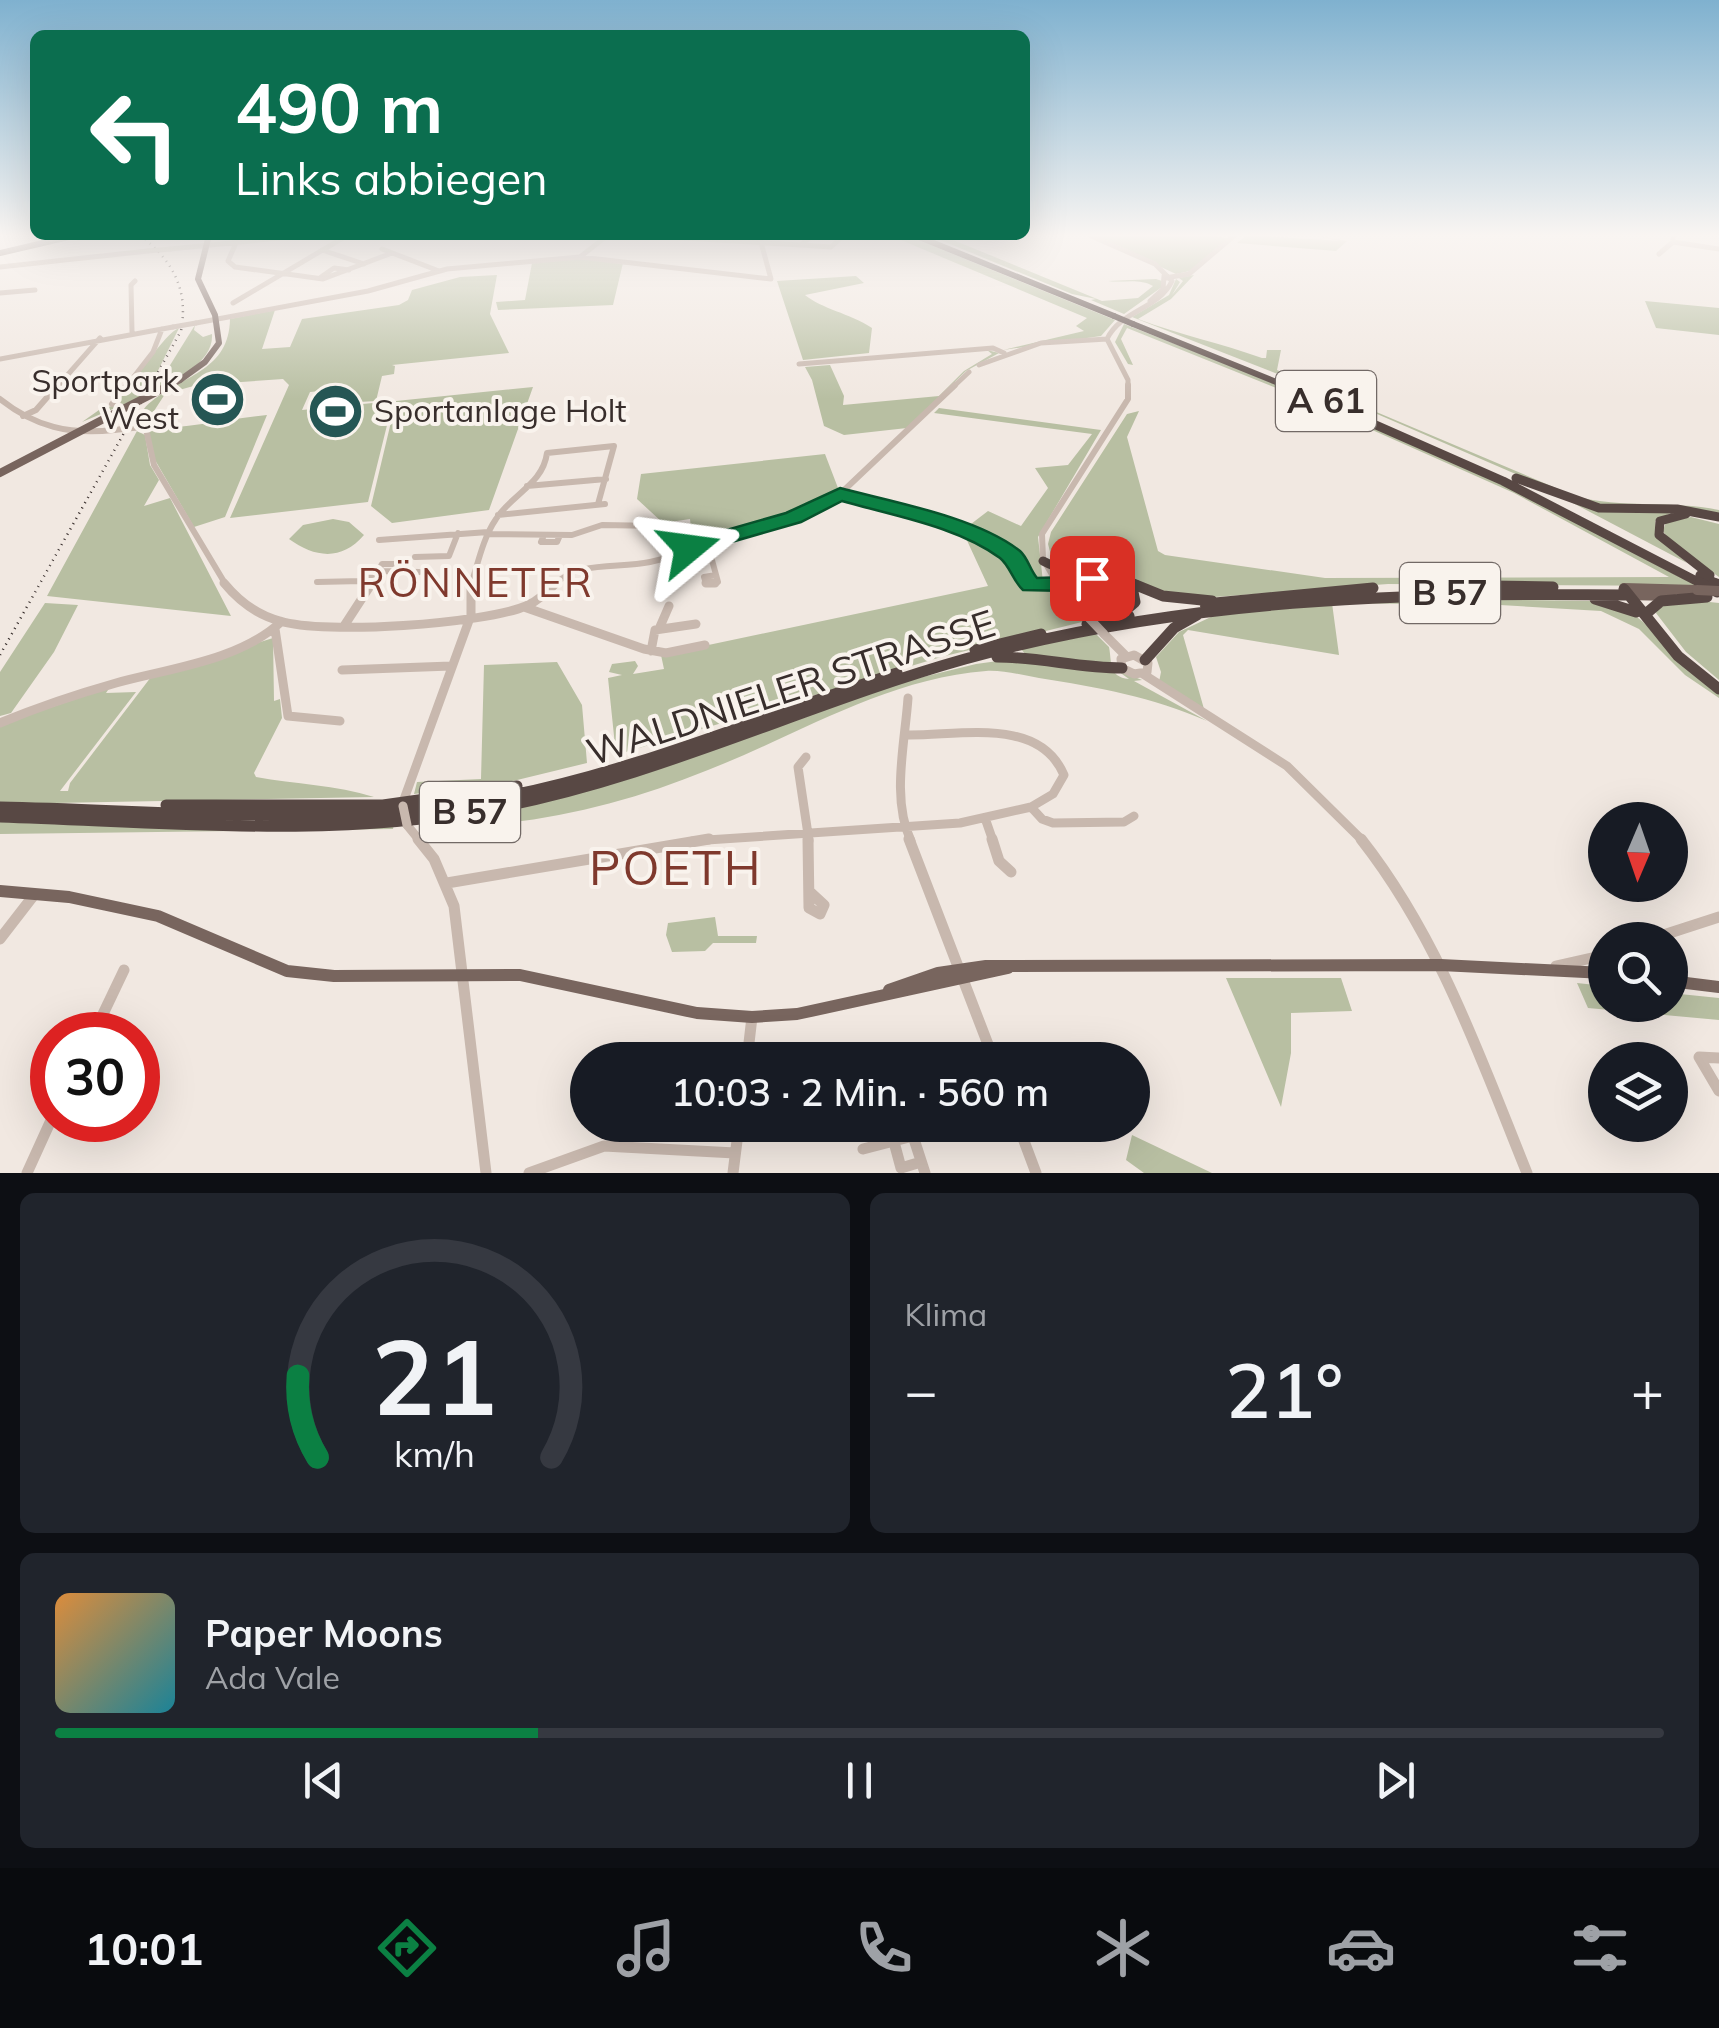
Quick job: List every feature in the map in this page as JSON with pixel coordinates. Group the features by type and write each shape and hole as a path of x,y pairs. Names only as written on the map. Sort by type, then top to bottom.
{"highway":[{"name":"A 61","path":"1052,290 1294,383 1504,473 1714,591"},
{"name":"A 61","path":"1055,290 1115,315"},
{"name":"A 61","path":"1134,322 1437,448 1613,533 1714,591"},
{"path":"1504,473 1588,506 1677,508 1719,519"},
{"path":"1714,591 1657,530 1660,520 1675,515 1719,519"},
{"path":"1044,561 1062,572 1114,575 1163,596 1227,604"},
{"path":"1058,584 1091,574"},
{"path":"1058,584 1101,578 1128,587 1135,598 1133,606 1105,627"},
{"name":"WALDNIELER STRASSE","path":"0,807 305,815 427,808 556,785 984,647 1227,604 1400,586 1627,593"},
{"path":"1648,616 1661,601 1714,591"},
{"name":"WALDNIELER STRASSE","path":"0,817 333,824 488,809 602,782 966,659 1227,604 1402,593 1627,593"},
{"path":"1627,593 1686,657 1719,686"},
{"path":"1550,594 1606,601 1648,616"},
{"path":"1146,660 1186,620 1227,604"},
{"path":"966,659 1020,656 1082,668 1124,662"},
{"path":"112,810 192,803 403,804 558,778 730,729"}],"main road":[{"path":"0,472 180,380 216,348 220,337 202,290"},
{"name":"WALDNIELER STRASSE","path":"1627,593 1714,591"},
{"path":"0,891 35,893 158,916 287,971 342,976 545,978 697,1013 752,1017 797,1014 963,974 1008,968 1441,965 1588,971"},
{"path":"1688,983 1719,987"}],"street":[{"path":"0,293 34,290"},
{"path":"131,290 132,332"},
{"path":"233,303 255,290"},
{"path":"0,359 372,290"},
{"path":"1106,339 1115,323 1162,290"},
{"path":"112,404 153,352 162,328"},
{"path":"22,417 36,410 100,338"},
{"path":"979,365 1004,353 1083,339 1106,339"},
{"path":"1106,339 1128,380 1128,399 1049,520 1041,542 1044,561 1058,584 1088,616 1105,627 1134,674 1144,674 1271,754 1341,814 1402,892 1441,965 1527,1173"},
{"path":"799,364 993,348 1004,353"},
{"path":"0,723 84,693 222,653 278,626 436,624 469,619 524,607 568,571 633,565 794,518 840,494 968,373"},
{"path":"0,399 22,417 77,433 143,427 154,466 231,593 278,626 288,716 340,721"},
{"path":"486,1173 454,906 448,883 407,824 403,804 469,619 468,590 498,515 545,470 547,453 614,446 601,504 498,515"},
{"path":"527,486 606,478"},
{"path":"840,494 970,533 1014,558 1026,582 1058,584"},
{"path":"378,540 488,533 544,535 541,542 557,542 560,535 571,540 602,525 660,526 666,556"},
{"path":"416,557 449,556 458,533"},
{"path":"708,542 716,575"},
{"path":"354,589 382,564 397,564"},
{"path":"316,582 420,572"},
{"path":"344,626 370,577"},
{"path":"659,629 669,606"},
{"path":"524,607 651,650 666,652 705,645"},
{"path":"651,650 654,630 696,624"},
{"path":"1124,662 1146,660 1149,669 1144,674"},
{"path":"342,670 451,666"},
{"path":"908,698 901,795 904,827 988,1042"},
{"path":"448,883 706,839 985,818 1030,807 1053,794 1064,775 1054,754 1026,735 906,735"},
{"path":"806,756 798,766 808,832 811,894"},
{"path":"1030,807 1053,823 1124,822 1134,816"},
{"path":"985,818 999,861 1011,872"},
{"path":"0,939 35,893"},
{"path":"1688,927 1719,917"},
{"path":"1543,968 1588,959"},
{"path":"103,1012 124,970"},
{"path":"749,1042 752,1017"},
{"path":"1718,1089 1698,1057 1719,1058"},
{"path":"27,1173 41,1142"},
{"path":"733,1173 737,1142"},
{"path":"863,1149 894,1142 901,1168 923,1168 915,1142"},
{"path":"1024,1142 1036,1173"},
{"path":"529,1173 604,1146 735,1153"}],"green space":[{"name":"Sportanlage Holt","path":"412,290 494,290 490,314 509,353 392,365 394,374 382,376 376,401 326,404 328,399 339,398 342,389 310,392 302,410 393,401 368,502 230,518 289,385 283,379 197,385 165,394 145,425 133,427 149,403 214,360 228,336 230,319 275,310 262,349 290,347 302,319 399,305 408,300"},
{"path":"527,290 617,290 613,305 498,310 496,302 525,300"},
{"path":"780,290 831,290 805,295 872,328 869,353 803,360"},
{"path":"1020,290 1041,290 1115,320 1101,336 1003,350 1084,331 1076,326 1087,318"},
{"path":"1062,290 1075,290 1102,301 1138,298 1148,290 1158,290 1124,314 1091,300 1096,299"},
{"path":"1175,290 1172,295 1180,290 1138,319 1262,358 1266,358 1267,350 1281,350 1277,370 1575,496 1701,507 1719,510 1719,515 1606,507 1557,492 1354,404 1132,317"},
{"path":"1645,301 1719,308 1719,335 1656,328"},
{"path":"1124,324 1472,468 1697,586 1388,584 1201,598 1144,586 1112,572 1077,572 1053,563 1048,544 1051,532 1127,414 1139,411 1127,437 1158,551 1165,555 1325,578 1669,577 1514,493 1289,393 1127,328 1121,339 1133,365 1128,364 1115,342"},
{"path":"195,325 194,330 203,337 212,334 207,353 192,369 154,391"},
{"path":"179,328 146,395 82,422 99,410 121,403 116,399 165,339"},
{"path":"987,350 999,353 966,371 907,428 844,435 824,426 805,367 830,365 844,396 843,405 939,396 964,371 992,354"},
{"path":"533,387 489,510 392,523 371,506 396,401"},
{"path":"939,408 1101,430 1038,537 1043,582 1029,581 1016,548 967,527 988,511 1021,526 1048,488 1035,468 1068,465 1092,434 934,413"},
{"path":"267,415 225,517 194,527 155,460 148,429"},
{"path":"137,431 145,435 150,465 159,480 144,506 170,498 231,616 47,596"},
{"path":"825,454 838,488 778,518 672,552 668,550 665,533 691,528 690,519 663,523 637,499 641,474"},
{"path":"1571,502 1671,513 1655,521 1657,536 1687,563"},
{"path":"1691,517 1719,524 1719,577 1671,543 1663,531 1666,522"},
{"path":"333,519 349,522 364,535 347,549 328,554 309,550 289,539 303,525"},
{"path":"964,534 1007,557 1024,587 1059,592 1086,621 941,657 616,755 608,678 622,675 609,672 612,664 635,661 638,666 633,674 664,669 661,655 988,586"},
{"path":"1096,579 1123,586 1132,598 1123,611 1098,618 1075,594 1077,584"},
{"path":"1359,598 1595,601 1628,610 1719,692 1719,698 1685,675 1639,629 1601,611 1500,605 1332,603 1339,655 1188,630 1183,635 1204,709 1159,682 1161,672 1156,657 1179,632 1213,616"},
{"path":"45,603 78,605 54,652 11,713 0,716 0,672"},
{"path":"1719,603 1719,680 1686,652 1656,613 1658,606"},
{"path":"1094,632 1109,647 1112,668 1117,675 1129,679 1115,669 1142,680 1134,681 1207,721 1124,694 986,671 949,676 878,696 708,770 602,805 531,820 420,827 419,821 890,685 976,664 1028,657 1020,648"},
{"path":"273,638 274,701 280,699 282,718 254,773 256,777 374,797 0,804 0,725 110,687 106,693 136,692 60,791 68,791 70,783 151,677"},
{"path":"557,662 582,705 587,763 513,781 414,794 417,782 481,779 484,665"},
{"path":"0,819 394,824 393,829 0,834"},
{"path":"715,917 718,936 757,936 756,943 713,943 705,951 672,952 666,935 668,923"},
{"path":"1226,978 1341,978 1352,1011 1291,1013 1291,1053 1281,1107"},
{"path":"1577,983 1588,984 1588,1008"},
{"path":"1688,995 1719,998 1719,1020 1688,1017"},
{"path":"1130,1142 1147,1142 1212,1173 1144,1173 1126,1160"}],"railway":[{"path":"0,655 181,331 180,290"}],"place":[{"name":"Sportpark West","path":"218,399"},
{"name":"Sportanlage Holt","path":"335,411"}],"district":[{"name":"RÖNNETER","path":"476,583"},
{"name":"POETH","path":"676,868"}],"route":[{"path":"689,548 794,518 840,494 941,522 986,541 1009,553 1031,585 1068,584 1092,578"}]}
